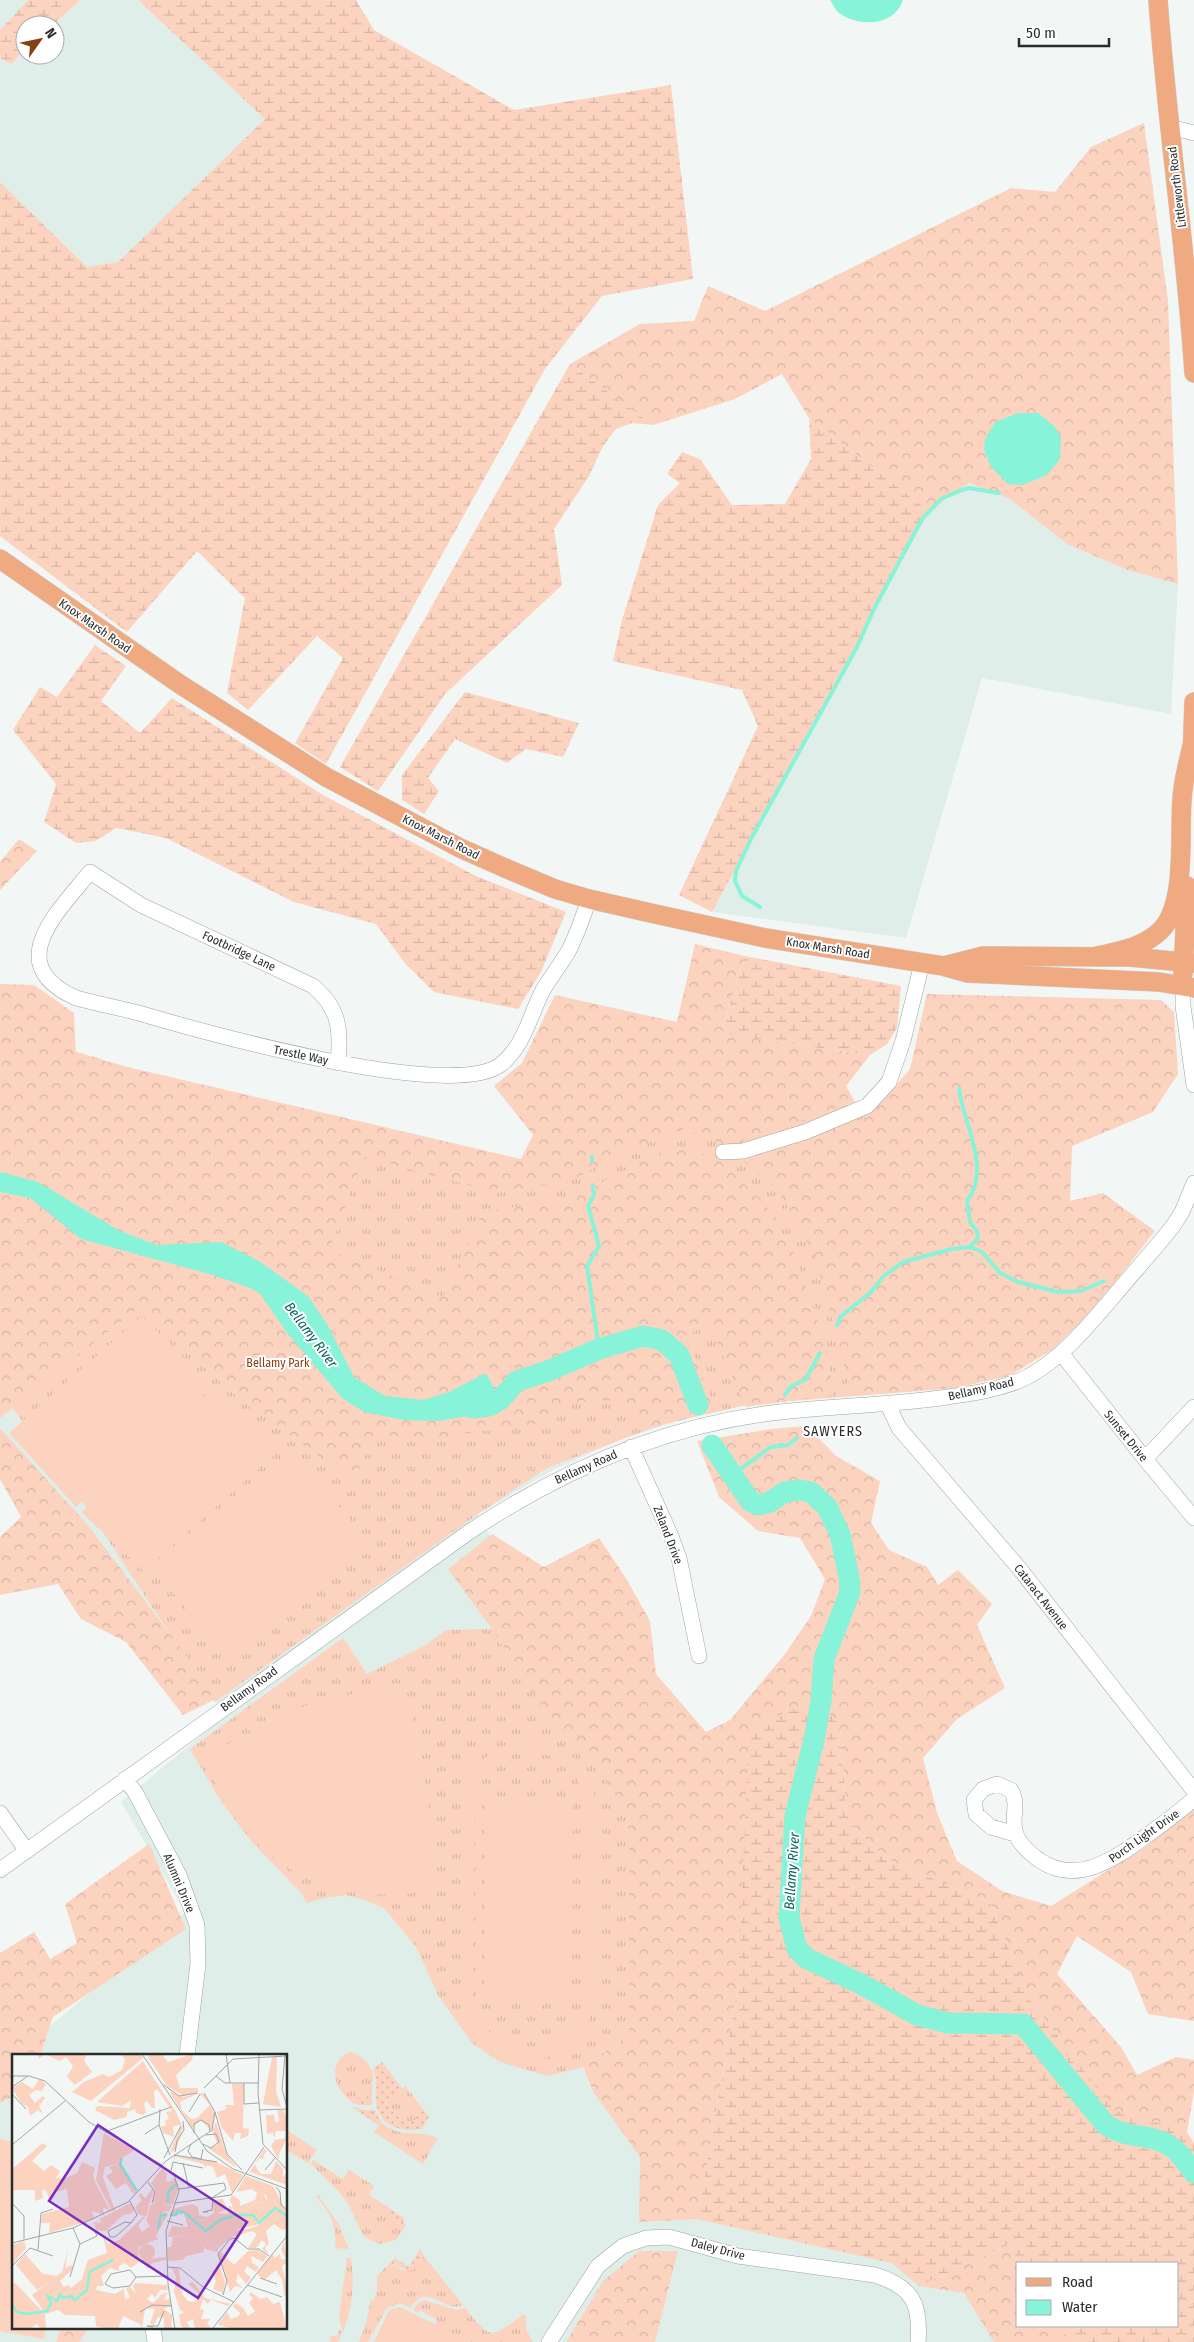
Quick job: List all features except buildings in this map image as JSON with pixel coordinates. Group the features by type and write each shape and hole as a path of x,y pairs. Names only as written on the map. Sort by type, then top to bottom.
{"main road":[{"name":"Littleworth Road","path":"1158,0 1194,373"},
{"name":"Knox Marsh Road","path":"0,559 172,680 326,777 460,848 555,889 589,899 765,938 942,966 968,973 997,976 1067,977 1188,986"},
{"path":"1194,702 1192,746 1194,790"},
{"path":"1094,957 1126,950 1149,939 1161,930 1172,913 1179,868 1182,797 1192,746"},
{"path":"1188,986 1189,853 1194,817"},
{"name":"Knox Marsh Road","path":"942,966 983,956 1094,957 1188,962"}],"street":[{"path":"1170,127 1194,133"},
{"name":"Trestle Way","path":"90,872 50,921 43,934 39,948 39,962 51,983 62,992 89,1001 266,1047 338,1063 462,1076 489,1072 501,1064 520,1041 544,989 568,952 589,899"},
{"name":"Footbridge Lane","path":"90,872 150,909 313,986 325,996 332,1006 336,1018 339,1030 338,1063"},
{"path":"723,1152 743,1151 806,1132 867,1106 889,1082 904,1041 922,963"},
{"path":"1188,986 1183,1006 1194,1085"},
{"name":"Bellamy Road","path":"0,1870 506,1507 578,1469 631,1447 688,1428 757,1416 888,1405 963,1395 1011,1383 1043,1368 1083,1332 1173,1226 1182,1212 1194,1183"},
{"name":"Sunset Drive","path":"1061,1353 1144,1459 1194,1518"},
{"name":"Cataract Avenue","path":"888,1405 899,1428 1018,1568 1194,1791"},
{"path":"1144,1459 1194,1407"},
{"name":"Zeland Drive","path":"631,1447 679,1558 698,1656"},
{"path":"1177,1770 1194,1769"},
{"name":"Alumni Drive","path":"125,1779 135,1792 179,1874 197,1925 198,1964 187,2054"},
{"name":"Porch Light Drive","path":"1015,1834 1033,1855 1044,1864 1059,1869 1087,1870 1116,1858 1194,1798"},
{"path":"0,1813 26,1851"},
{"name":"Daley Drive","path":"549,2342 592,2275 606,2258 629,2243 658,2237 681,2239 738,2256 875,2275 891,2280 901,2286 911,2296 917,2308 918,2342"}],"shaded area":[{"path":"0,0 28,0 0,30"},
{"path":"80,0 138,0 265,119 118,262 87,267 0,182 0,58 11,63 15,59 15,65 65,65 64,15"},
{"path":"969,483 1010,499 1067,544 1127,570 1178,584 1171,714 982,678 906,938 712,912 929,511"},
{"path":"0,1190 687,1397 690,1417 619,1440 551,1471 478,1514 533,1609 706,1770 976,2064 1016,2314 1016,2327 1067,2342 0,2342 0,2068 12,2059 12,2330 288,2330 288,2054 17,2054 185,1912 121,1802 227,1714 0,1447"}],"green space":[{"path":"28,0 80,0 64,15 15,15 15,60 11,64 0,58 0,30"},
{"path":"138,0 356,0 374,30 514,110 671,85 693,279 602,296 545,369 326,764 295,743 343,658 317,636 248,710 227,693 245,598 197,551 127,632 0,536 0,182 87,267 118,262 265,119"},
{"path":"1144,123 1168,301 1178,584 1127,570 1067,544 1010,499 969,483 929,511 809,418 782,374 735,399 653,425 570,364 640,324 694,321 708,286 765,311 1011,188 1055,192 1091,147"},
{"path":"570,364 653,425 632,423 616,429 603,446 589,476 554,529 562,585 445,694 378,791 340,767"},
{"path":"809,418 929,511 712,912 679,895 758,726 742,690 613,661 622,620 658,505 680,483 667,474 682,452 700,459 732,505 785,504 811,459"},
{"path":"95,645 126,666 101,701 140,733 172,698 323,795 476,876 566,912 541,972 518,1009 434,992 404,962 376,924 294,902 166,838 116,828 96,841 76,843 44,822 56,784 13,730 40,687 57,697"},
{"path":"465,692 579,723 563,757 526,749 507,763 455,739 428,778 439,791 424,814 402,800 402,775"},
{"path":"19,839 37,851 0,890 0,862"},
{"path":"695,944 745,956 721,1034 870,1055 846,1086 855,1102 727,1146 684,1129 622,1153 580,1176 563,1182 498,1193 364,1157 329,1250 443,1297 483,1212 573,1198 657,1153 687,1148 717,1159 764,1202 795,1255 823,1335 834,1395 746,1407 708,1323 686,1336 715,1409 645,1430 628,1417 633,1406 612,1401 592,1400 552,1407 549,1422 426,1439 378,1435 375,1437 358,1471 362,1487 243,1402 139,1307 0,1418 0,984 34,985 74,1013 76,1055 521,1159 533,1135 494,1086 522,1063 555,995 677,1022"},
{"path":"745,956 901,986 897,1028 887,1044 870,1055 721,1034"},
{"path":"927,994 1161,1000 1174,1012 1178,1074 1153,1112 1072,1146 1070,1201 1103,1193 1155,1231 1089,1315 1052,1350 1009,1376 960,1387 852,1396 816,1259 779,1192 740,1158 867,1118 910,1069"},
{"name":"Bellamy Park","path":"0,1029 528,1187 672,1029 1147,1234 1001,1371 957,1388 751,1404 660,1425 547,1468 478,1514 215,1702 75,1490 0,1392"},
{"path":"142,1316 213,1387 76,1507 9,1433"},
{"path":"216,1390 280,1450 144,1571 81,1512"},
{"path":"807,1426 836,1456 880,1481 871,1523 889,1550 927,1567 938,1585 958,1570 992,1604 977,1625 1005,1688 957,1719 923,1758 937,1813 957,1861 1002,1891 1051,1906 1147,1846 1194,1809 1194,2021 1148,2014 1131,1972 1077,1936 1057,1974 1121,2047 1137,2075 1176,2057 1194,2060 1194,2091 1187,2132 1114,2111 1030,2000 990,1902 886,1859 847,1821 840,1727 738,1987 697,2219 639,2222 640,2157 594,2093 583,2067 629,2035 629,1833 625,1808 589,1759 559,1734 492,1629 448,1569 492,1534 544,1567 599,1538 624,1575 650,1621 656,1674 706,1732 730,1720 785,1654 811,1616 825,1579 800,1538 758,1531 719,1497 697,1441 771,1429"},
{"path":"0,1428 87,1524 218,1698 183,1715 126,1642 81,1619 58,1584 0,1595 0,1537 21,1517 0,1479"},
{"path":"296,1457 367,1539 229,1657 158,1576"},
{"path":"492,1629 559,1734 589,1759 625,1808 629,1833 629,2035 583,2067 548,2076 500,2062 473,2044 439,1997 416,1947 384,1908 346,1895 307,1903 301,1893 251,1841 220,1800 190,1749 343,1638 367,1674 426,1645 446,1630"},
{"path":"397,1683 406,1689 420,1747 434,1843 434,1890 405,1894 349,1891 323,1884 298,1873 275,1859 254,1840 235,1817 203,1756 307,1705"},
{"path":"821,1701 840,1727 847,1821 886,1859 990,1902 1030,2000 1114,2110 1187,2132 1194,2143 1194,2342 1077,2342 1054,2327 1179,2327 1179,2262 1019,2262 1010,2244 919,2286 891,2263 697,2219 738,1987 749,1728 792,1710"},
{"path":"530,1740 544,1742 567,1752 584,1770 594,1793 596,1807 595,1995 587,2024 572,2044 551,2056 527,2060 504,2056 483,2043 468,2022 461,1993 463,1759 475,1759 475,1768 487,1756 500,1748","holes":["520,1752 541,1753 560,1761 574,1775 580,1784 585,1806 582,2003 573,2024 559,2039 542,2047 523,2048 505,2043 490,2032 478,2015 473,1993 475,1796 478,1786 488,1770 502,1759"]},
{"path":"485,1800 573,1801 572,1999 484,1998"},
{"path":"149,1844 186,1929 53,2017 41,2054 12,2054 12,2097 0,2103 0,1953 34,1932 50,1959 77,1943 65,1904"},
{"path":"350,2052 360,2056 369,2064 373,2075 369,2089 352,2102 341,2091 335,2076 338,2062"},
{"path":"382,2062 402,2088 385,2101 394,2114 407,2122 416,2120 416,2112 421,2106 429,2117 422,2129 407,2130 393,2126 387,2123 378,2112 373,2069"},
{"path":"372,2084 372,2105 358,2105 352,2102 365,2093"},
{"path":"405,2086 421,2106 416,2112 416,2120 407,2122 394,2114 385,2100"},
{"path":"351,2106 363,2110 375,2110 381,2122 378,2125"},
{"path":"381,2122 401,2132 431,2135 438,2138 423,2164 374,2132"},
{"path":"288,2131 317,2150 308,2163 288,2151"},
{"path":"0,2139 12,2142 12,2330 46,2330 44,2339 0,2331"},
{"path":"313,2160 343,2179 349,2170 374,2186 369,2195 388,2207 402,2231 396,2240 379,2244 364,2237 349,2206 340,2193 311,2164"},
{"path":"318,2195 339,2225 349,2249 335,2248 334,2226 326,2208 316,2197"},
{"path":"388,2207 405,2219 403,2223 406,2225 402,2231"},
{"path":"1010,2244 1019,2262 1016,2262 1016,2327 1054,2327 1077,2342 994,2342 964,2293 919,2286"},
{"path":"420,2249 424,2256 414,2269 409,2271 390,2263 395,2258 409,2267"},
{"path":"639,2251 678,2251 655,2342 566,2342 603,2281"},
{"path":"424,2256 463,2305 456,2307 430,2297 423,2297 417,2300 410,2308 400,2303 387,2308 368,2342 359,2342 366,2323 371,2299 374,2300 377,2289 377,2276 390,2263 402,2270 414,2269"},
{"path":"347,2258 351,2258 351,2301 343,2332 338,2342 331,2342 329,2337 339,2335 338,2331 342,2330 339,2316"},
{"path":"424,2300 456,2310 465,2308 480,2326 491,2332 503,2329 522,2315 526,2315 526,2328 532,2342 471,2342 435,2325 437,2320 420,2310 418,2313 413,2310 419,2302"},
{"path":"400,2307 471,2342 374,2342 389,2310"},
{"path":"60,2330 88,2330 79,2342 56,2342"}],"water":[{"path":"830,0 903,0 898,9 884,20 866,22 847,18 835,9"},
{"path":"1018,413 1038,413 1054,426 1061,437 1060,459 1047,475 1022,485 1008,484 991,467 984,450 985,439 995,422"},
{"path":"0,1172 38,1182 120,1231 157,1245 221,1242 259,1261 308,1296 327,1324 354,1377 385,1396 423,1400 449,1392 486,1373 500,1400 490,1416 462,1417 438,1421 404,1420 364,1412 342,1398 288,1334 261,1295 253,1289 213,1275 81,1239 30,1198 0,1192"}],"waterway":[{"path":"760,907 742,896 735,881 736,871 752,837 857,647 874,609 922,519 941,499 959,491 969,488 999,493"},
{"path":"959,1088 977,1160 974,1188 967,1201 970,1222 977,1231 978,1238 970,1247"},
{"path":"593,1185 594,1195 588,1206 599,1246 587,1266 599,1349"},
{"path":"837,1325 840,1317 870,1293 884,1276 903,1262 952,1249 970,1247 982,1252 1000,1273 1018,1282 1058,1292 1081,1291 1104,1281"},
{"name":"Bellamy River","path":"473,1408 489,1406 500,1400 517,1381 548,1371 599,1349 643,1336 662,1340 679,1355 698,1405"},
{"path":"785,1395 790,1387 806,1379 820,1353"},
{"path":"732,1475 771,1447 788,1445 797,1438"},
{"name":"Bellamy River","path":"712,1445 750,1501 758,1505 770,1502 785,1492 799,1490 811,1492 827,1507 840,1534 849,1577 850,1592 824,1659 821,1701 814,1740 795,1816 789,1918 797,1949 806,1958 863,1985 917,2015 948,2023 1023,2024 1106,2125 1119,2132 1150,2138 1169,2145 1183,2158 1194,2173"}],"district":[{"name":"SAWYERS","path":"833,1431"}]}
